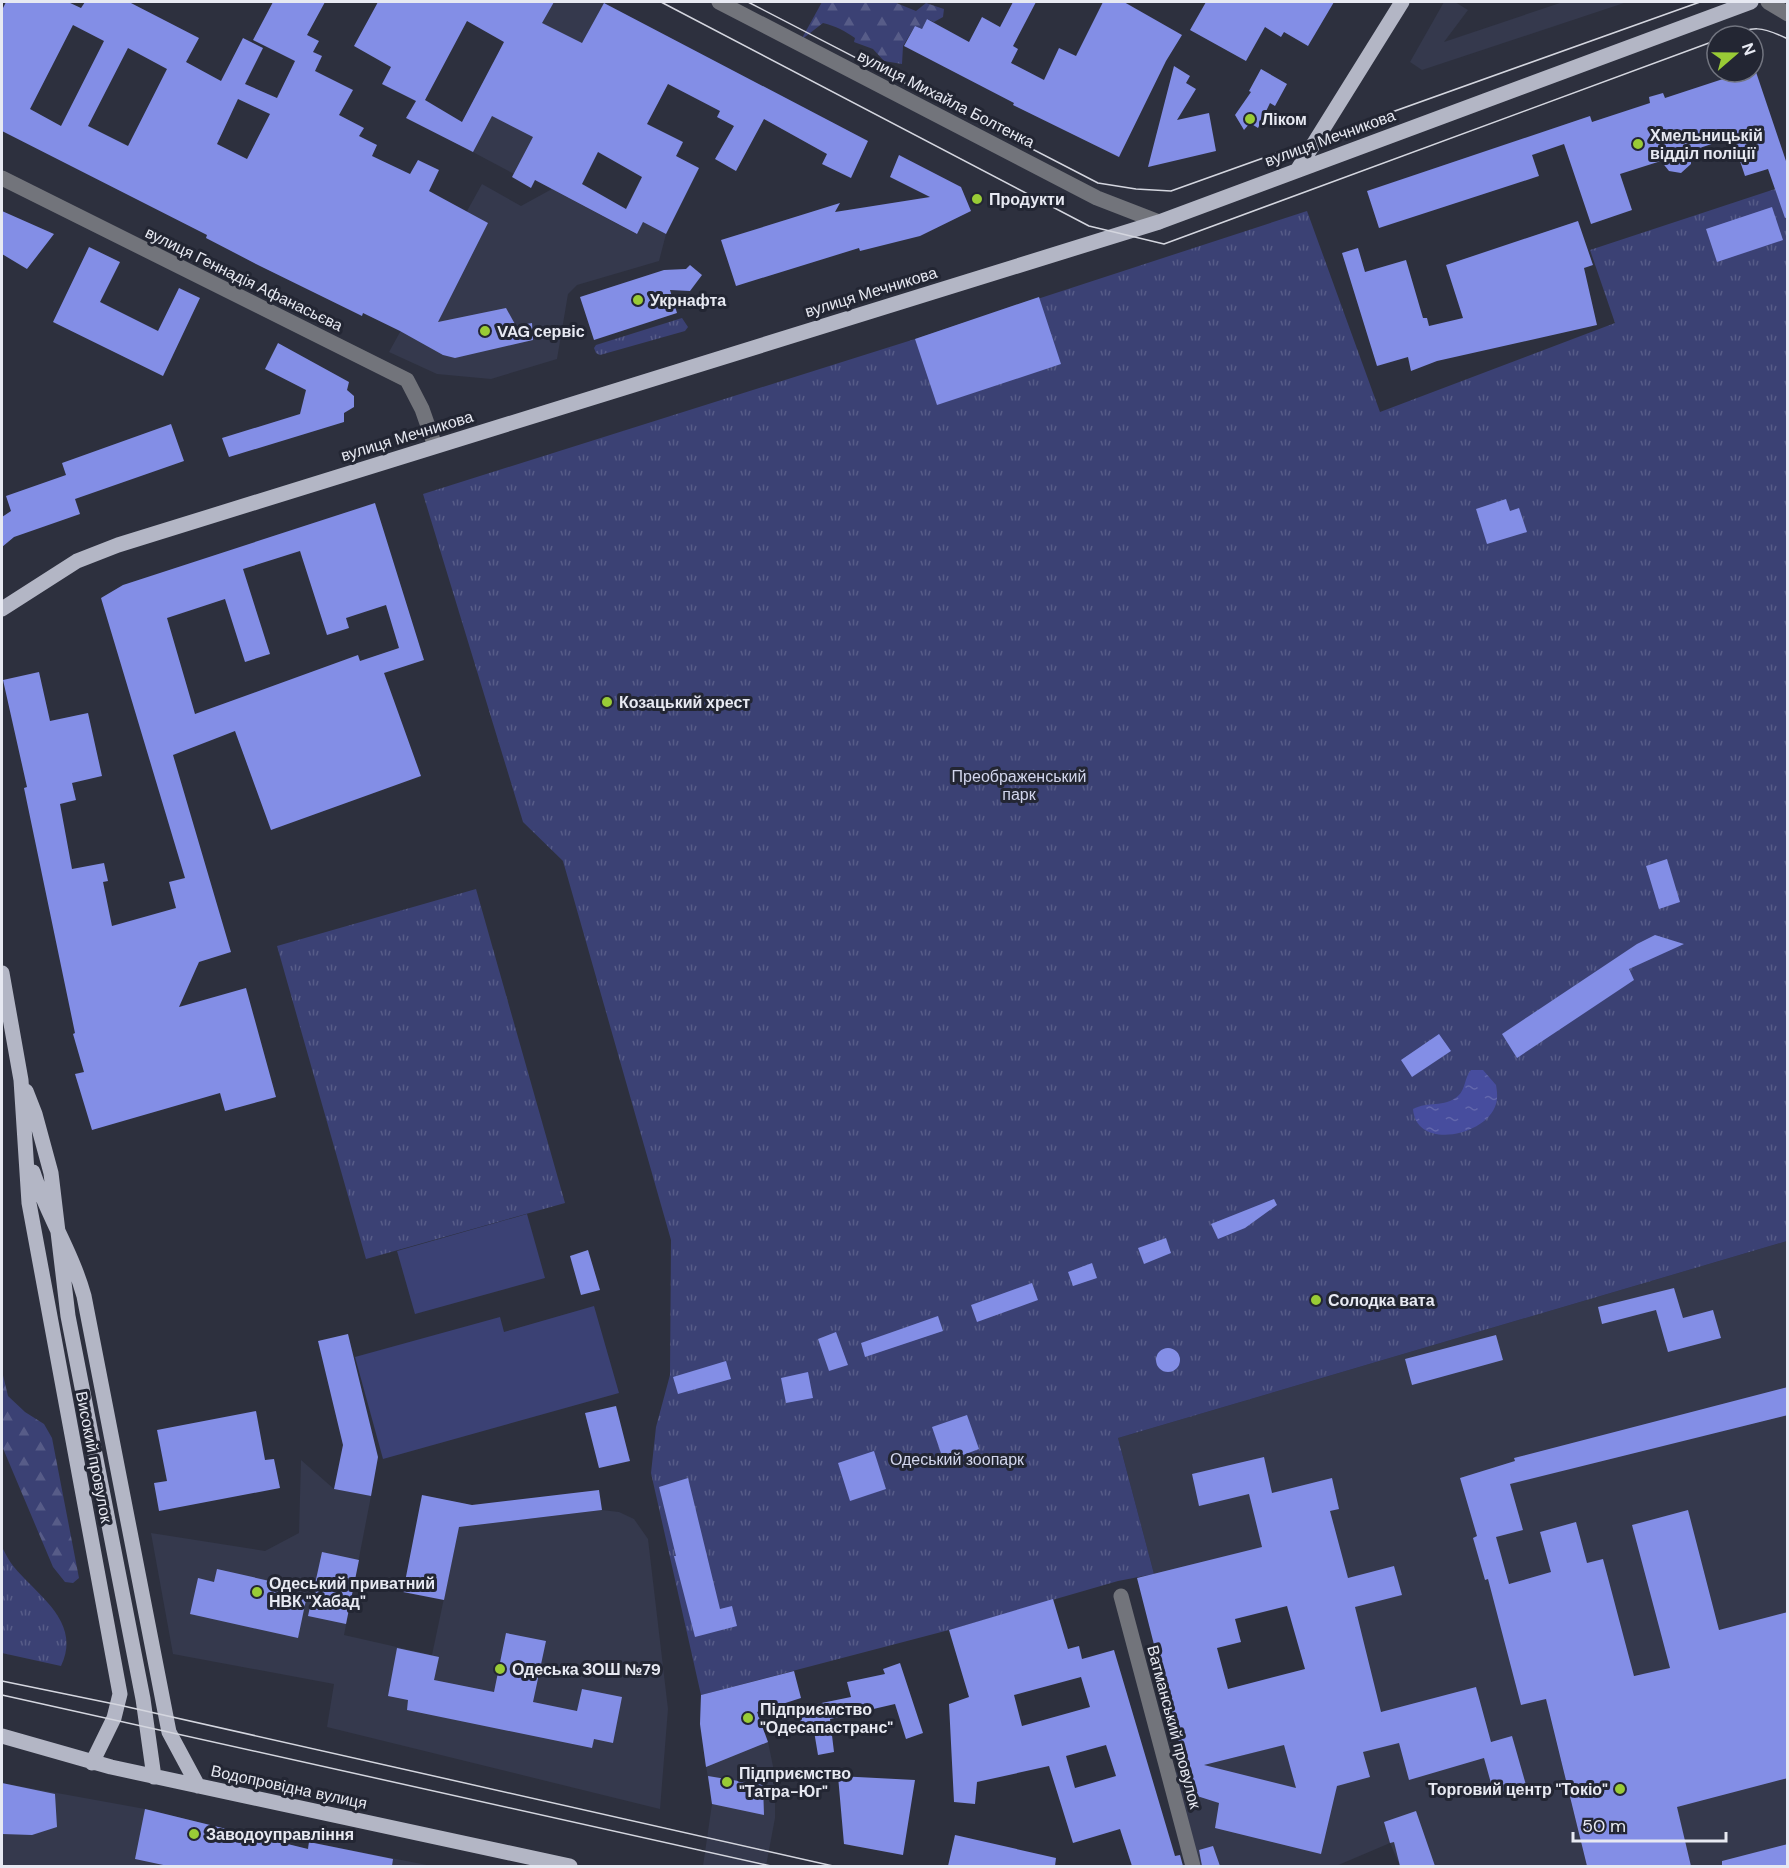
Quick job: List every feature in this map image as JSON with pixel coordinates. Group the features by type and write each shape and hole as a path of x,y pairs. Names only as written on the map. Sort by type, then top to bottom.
{"main road":[{"path":"1298,169 1402,2"},
{"name":"вулиця Мечникова","path":"2,609 77,561 118,545 1160,222 1751,2"},
{"name":"Високий провулок","path":"2,973 21,1080 29,1203 120,1694 114,1718 92,1763"},
{"name":"Високий провулок","path":"21,1080 46,1150 60,1233 68,1316 142,1699 154,1777"},
{"name":"Високий провулок","path":"27,1152 45,1206 74,1264 84,1296 169,1732 198,1786"},
{"name":"Водопровідна вулиця","path":"2,1737 92,1763 529,1862 570,1866"}],"street":[{"name":"вулиця Михайла Болтенка","path":"719,2 1097,198 1160,222"},
{"path":"1767,2 1788,14"},
{"name":"вулиця Геннадія Афанасьєва","path":"2,178 407,380 422,409 435,446"},
{"name":"Ватманський провулок","path":"1121,1596 1193,1866"}],"shaded area":[{"path":"526,2 605,2 514,174 452,141"},
{"path":"1444,2 1455,2 1468,10 1444,42 1563,2 1627,2 1422,70 1410,62"},
{"path":"482,184 521,206 552,189 636,234 643,222 666,234 659,261 577,285 568,294 557,359 491,379 437,374 389,352"},
{"path":"1787,1241 1787,1866 1691,1866 1644,1674 1633,1675 1585,1704 1549,1712 1587,1866 1400,1866 1390,1843 1336,1866 1194,1866 1170,1774 1337,1731 1315,1599 1154,1574 1118,1438"},
{"name":"Одеська ЗОШ №79","path":"301,1460 334,1489 371,1496 344,1635 432,1655 459,1527 602,1510 619,1512 634,1519 648,1539 668,1709 660,1809 327,1727 334,1684 173,1654 151,1533 265,1551 299,1533"},
{"path":"701,1695 755,1706 768,1742 775,1776 775,1818 766,1866 703,1866 712,1804 700,1727"},
{"path":"2,1783 145,1809 307,1849 309,1842 432,1866 2,1866"}],"green space":[{"path":"822,2 894,2 916,11 926,3 944,9 943,17 934,22 927,19 922,29 915,26 903,46 902,64 884,61 873,49 854,42 855,38 848,33 823,23 801,40"},
{"name":"Преображенський парк","path":"1775,189 1779,200 1788,197 1787,1241 1118,1438 1154,1574 1118,1581 949,1630 701,1695 651,1473 656,1427 670,1375 671,1240 563,861 523,822 423,494 915,339 1307,211 1380,412 1615,323 1590,250"},
{"path":"682,318 688,327 685,331 600,355 594,348 596,345"},
{"path":"476,889 565,1203 366,1259 277,946"},
{"path":"527,1214 545,1278 415,1314 397,1251"},
{"path":"594,1306 619,1393 383,1459 355,1357 500,1317 504,1332"},
{"path":"2,1371 8,1396 25,1412 44,1424 52,1438 79,1578 73,1583 65,1582 53,1567 2,1446"},
{"path":"2,1547 14,1567 45,1599 62,1623 66,1636 66,1650 61,1666 2,1653"}],"water":[{"path":"1471,1070 1483,1070 1496,1085 1497,1102 1490,1115 1467,1131 1438,1134 1426,1130 1417,1122 1413,1109 1453,1100 1461,1093"}],"building":[{"path":"6,2 68,2 81,8 85,2 129,2 199,38 186,62 221,81 243,38 263,48 245,84 277,98 295,61 253,40 273,2 325,2 307,35 319,41 313,52 322,56 315,71 353,90 339,115 364,128 359,136 377,145 372,156 410,174 418,160 439,170 429,191 488,223 438,322 506,308 516,326 532,323 533,340 455,358 443,355 363,313 362,316 260,266 206,238 207,235 2,131 2,10","holes":["73,25 104,41 61,126 30,109","128,48 167,69 128,146 88,126","238,99 270,114 247,159 217,144"]},
{"path":"378,2 554,2 542,23 582,43 604,3 868,141 851,178 822,164 827,154 764,119 736,171 715,159 734,126 717,117 720,111 668,84 647,124 683,142 676,156 699,168 666,234 643,222 637,234 535,180 531,188 512,177 533,137 492,116 473,152 406,118 416,101 382,84 391,67 354,46","holes":["467,21 504,42 462,122 425,100","598,152 642,177 626,209 582,184"]},
{"path":"1013,2 1036,2 1013,46 1018,49 1011,63 1044,80 1059,48 1076,56 1103,2 1124,2 1182,35 1166,61 1119,157 1013,105 1014,103 904,46 915,26 922,29 927,19 969,42 982,17 1000,27"},
{"path":"1206,2 1334,2 1308,46 1284,32 1281,37 1265,27 1246,61 1190,30"},
{"path":"1174,66 1190,76 1186,83 1196,89 1177,120 1209,113 1216,151 1148,167"},
{"path":"1261,69 1287,84 1275,106 1270,103 1258,128 1250,123 1244,130 1235,115 1251,92 1249,91"},
{"name":"Хмельницькій відділ поліції","path":"1708,84 1760,84 1788,167 1788,217 1785,218 1768,169 1745,176 1732,137 1691,151 1691,164 1681,173 1669,171 1661,161 1620,174 1632,210 1591,224 1564,144 1532,155 1539,176 1379,228 1367,191 1590,116 1592,122 1650,103 1649,97 1663,93 1665,98"},
{"path":"899,155 961,187 971,211 920,236 860,251 859,248 736,286 721,240 840,203 835,212 930,197 890,177"},
{"path":"1772,207 1783,240 1717,262 1706,229"},
{"path":"2,211 54,234 27,269 2,254"},
{"path":"1578,221 1593,265 1584,268 1597,325 1437,361 1411,371 1408,357 1377,366 1342,253 1358,248 1365,272 1406,260 1423,318 1427,318 1429,326 1463,318 1446,265"},
{"path":"89,247 120,262 100,302 158,331 179,288 200,298 163,376 53,322"},
{"path":"690,265 702,275 690,291 670,290 677,313 594,340 580,297 664,270 686,269"},
{"path":"1039,297 1061,364 937,405 915,339"},
{"path":"278,343 349,382 347,390 354,396 354,407 344,413 344,422 229,457 222,438 300,414 306,390 265,369"},
{"path":"171,424 184,461 75,499 80,514 14,537 2,547 2,517 11,511 6,496 66,475 62,463"},
{"path":"1506,499 1510,511 1519,508 1527,532 1487,544 1476,509"},
{"path":"375,503 424,660 384,673 421,776 271,830 235,731 173,755 231,952 199,962 179,1007 246,988 276,1097 225,1111 220,1093 92,1130 75,1074 84,1072 73,1034 75,1033 24,788 27,787 3,680 39,672 50,721 88,713 102,776 72,783 76,800 60,804 72,869 104,863 108,881 103,882 112,926 176,908 169,882 185,878 101,598 123,585","holes":["300,551 327,635 349,628 346,618 386,605 399,648 360,661 358,655 195,714 167,618 225,599 245,662 270,654 243,569"]},
{"path":"1667,859 1680,902 1659,909 1646,866"},
{"path":"1655,935 1684,944 1629,969 1634,980 1517,1058 1502,1034 1637,944"},
{"path":"1439,1034 1451,1051 1412,1077 1401,1060"},
{"path":"1274,1199 1277,1205 1245,1228 1218,1239 1211,1224"},
{"path":"1166,1238 1171,1253 1144,1264 1138,1248"},
{"path":"588,1250 600,1290 581,1295 570,1256"},
{"path":"1092,1263 1097,1278 1073,1286 1068,1272"},
{"path":"1032,1283 1038,1300 977,1322 971,1305"},
{"path":"1674,1288 1683,1318 1713,1310 1721,1338 1668,1352 1656,1310 1602,1324 1598,1307"},
{"path":"938,1316 943,1331 865,1357 861,1343"},
{"path":"836,1332 848,1365 829,1371 818,1339"},
{"path":"348,1334 378,1457 371,1496 334,1489 343,1445 318,1341"},
{"path":"1496,1335 1503,1360 1412,1385 1405,1359"},
{"path":"1168,1348 1176,1352 1180,1360 1176,1368 1168,1372 1160,1368 1156,1360 1160,1352"},
{"path":"726,1361 731,1379 678,1394 673,1377"},
{"path":"808,1372 813,1398 786,1403 781,1378"},
{"path":"1788,1387 1788,1415 1510,1484 1523,1530 1496,1537 1509,1584 1551,1572 1540,1532 1576,1522 1587,1563 1603,1559 1634,1676 1670,1668 1632,1525 1688,1510 1719,1630 1788,1612 1788,1778 1677,1807 1691,1866 1587,1866 1546,1699 1521,1705 1488,1579 1485,1580 1473,1538 1477,1536 1460,1478 1515,1461 1514,1458"},
{"path":"616,1406 630,1461 599,1468 585,1413"},
{"path":"256,1411 265,1460 274,1459 280,1488 159,1511 154,1483 167,1481 157,1430"},
{"path":"967,1415 979,1449 944,1462 932,1427"},
{"path":"874,1451 886,1489 850,1501 838,1463"},
{"path":"1264,1457 1272,1493 1332,1478 1339,1509 1330,1511 1348,1578 1394,1566 1402,1595 1355,1607 1381,1712 1476,1687 1491,1742 1512,1736 1526,1785 1494,1794 1484,1758 1409,1780 1399,1743 1363,1752 1370,1777 1337,1786 1321,1854 1215,1828 1219,1803 1197,1796 1186,1770 1137,1578 1262,1547 1249,1494 1199,1506 1192,1474","holes":["1287,1606 1305,1669 1228,1689 1217,1648 1241,1642 1235,1619","1284,1745 1296,1788 1204,1765"]},
{"path":"688,1478 720,1609 732,1606 737,1626 695,1637 659,1487"},
{"path":"599,1490 602,1510 459,1527 444,1600 403,1592 422,1495 472,1505"},
{"path":"322,1552 359,1560 346,1624 308,1616"},
{"path":"217,1569 283,1584 280,1595 306,1600 298,1638 190,1614 198,1578 214,1582"},
{"path":"1053,1599 1068,1649 1079,1646 1082,1659 1114,1650 1175,1856 1180,1855 1183,1866 1132,1866 1120,1829 1073,1843 1049,1766 977,1782 975,1804 954,1802 949,1704 969,1697 949,1630","holes":["1081,1677 1090,1707 1022,1726 1014,1695","1106,1745 1116,1776 1075,1788 1066,1756"]},
{"path":"506,1633 546,1641 533,1702 577,1711 582,1689 622,1697 613,1743 594,1739 592,1748 407,1710 408,1700 388,1696 397,1648 439,1657 434,1680 494,1692"},
{"path":"900,1663 923,1733 906,1739 895,1704 830,1719 834,1752 818,1755 814,1731 803,1733 797,1708 851,1697 847,1682 885,1674 883,1669"},
{"path":"794,1671 801,1698 757,1712 768,1742 706,1767 700,1724 701,1695"},
{"name":"Підприємство \"Татра-Юг\"","path":"708,1776 763,1785 764,1815 712,1804"},
{"path":"838,1776 915,1780 903,1855 844,1844"},
{"path":"2,1783 55,1794 57,1827 32,1835 2,1834"},
{"name":"Заводоуправління","path":"145,1809 308,1849 309,1842 393,1859 392,1866 168,1866 135,1859"},
{"path":"1416,1811 1435,1866 1400,1866 1394,1842 1390,1843 1384,1822"},
{"path":"955,1835 1056,1858 1055,1866 948,1866"},
{"path":"1788,1844 1788,1865 1722,1866 1722,1861"},
{"path":"1213,1846 1220,1866 1202,1866 1199,1850"}],"tram line":[{"path":"661,2 1089,226 1164,244 1705,44"},
{"path":"748,2 1098,183 1136,189 1171,191 1700,2"},
{"path":"1765,30 1788,39"},
{"path":"2,1681 119,1705 833,1866"},
{"path":"2,1695 771,1866"}],"place":[{"name":"Ліком","path":"1250,119"},
{"name":"Хмельницькій відділ поліції","path":"1638,144"},
{"name":"Продукти","path":"977,199"},
{"name":"Укрнафта","path":"638,300"},
{"name":"VAG сервіс","path":"485,331"},
{"name":"Козацький хрест","path":"607,702"},
{"name":"Солодка вата","path":"1316,1300"},
{"name":"Одеський приватний НВК \"Хабад\"","path":"257,1592"},
{"name":"Одеська ЗОШ №79","path":"500,1669"},
{"name":"Підприємство \"Одесапастранс\"","path":"748,1718"},
{"name":"Підприємство \"Татра-Юг\"","path":"727,1782"},
{"name":"Торговий центр \"Токіо\"","path":"1620,1789"},
{"name":"Заводоуправління","path":"194,1834"}],"park label":[{"name":"Одеський зоопарк","path":"957,1459"}]}
